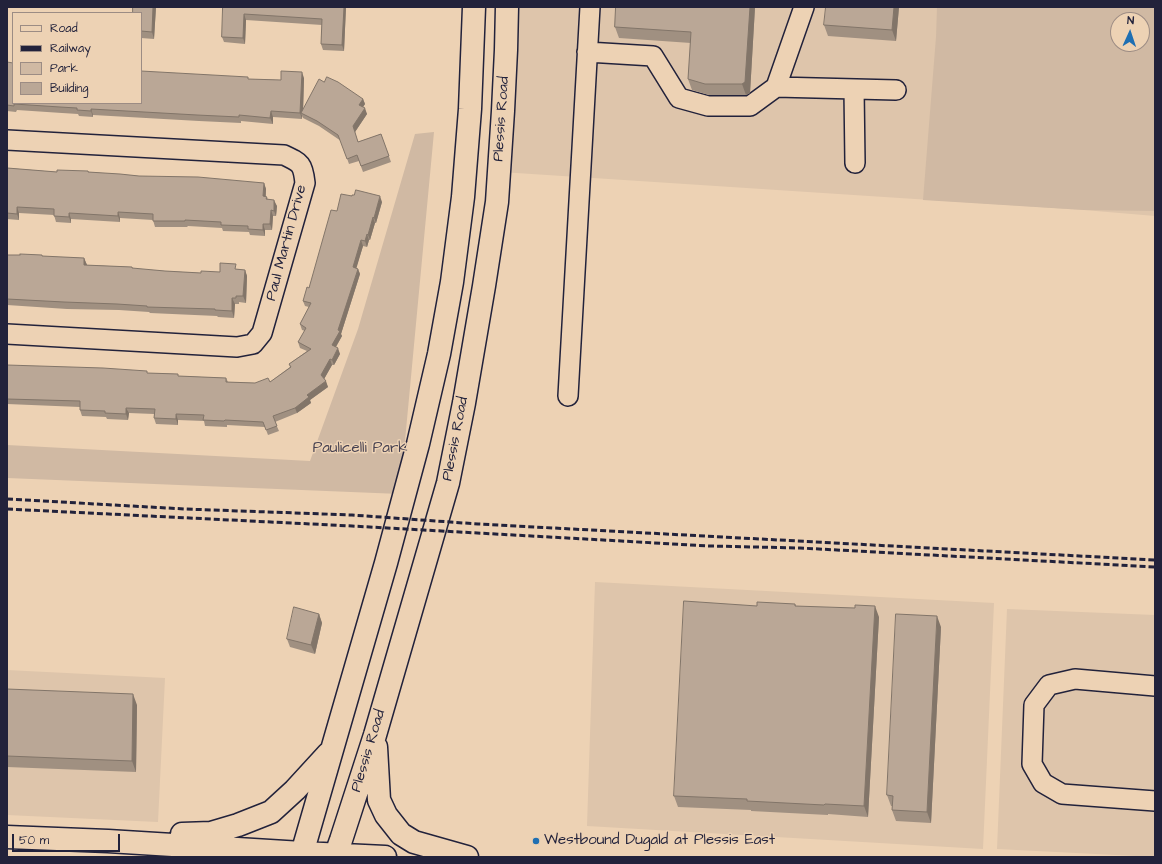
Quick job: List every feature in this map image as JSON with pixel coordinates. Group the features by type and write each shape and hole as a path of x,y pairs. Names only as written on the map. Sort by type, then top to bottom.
{"main road":[{"path":"301,855 386,563 418,444 439,354 452,282 463,197 470,109 474,7"},
{"name":"Plessis Road","path":"335,856 375,735 448,483 464,403 497,202 503,111 507,7"},
{"path":"375,735 379,800 386,814 401,834 414,842 467,857"},
{"path":"108,841 142,835 211,832 238,825 271,812 295,790 331,750"},
{"path":"7,837 108,841 301,855 385,857"}],"street":[{"path":"568,396 590,7"},
{"path":"587,52 653,56 679,98 708,106 750,106 776,87 804,7"},
{"path":"776,87 896,90"},
{"path":"854,89 855,163"},
{"name":"Paul Martin Drive","path":"7,140 284,155 297,161 304,170 305,183 262,333 253,344 237,347 7,334"},
{"path":"1155,686 1074,679 1049,685 1034,705 1032,764 1043,783 1062,794 1155,801"}],"shaded area":[{"path":"505,7 1155,7 1155,216 1084,210 501,172"},
{"path":"595,582 994,603 983,849 587,826"},
{"path":"1007,609 1155,615 1155,857 997,849"},
{"path":"7,670 165,678 158,822 7,815"}],"green space":[{"path":"937,7 1155,7 1155,211 1084,210 923,200"},
{"name":"Paulicelli Park","path":"434,132 400,494 7,478 7,445 310,461 358,329 415,134"}],"building":[{"path":"133,7 153,7 152,32 142,31 142,12 133,12"},
{"path":"223,7 344,7 342,45 321,44 322,19 244,14 243,38 222,37"},
{"path":"616,7 750,7 745,82 742,84 705,84 688,79 691,32 615,27"},
{"path":"826,7 894,7 892,30 824,25"},
{"path":"7,62 12,63 12,104 14,104 14,106 7,105"},
{"path":"142,71 281,80 281,71 302,72 300,113 271,111 270,118 239,115 239,117 91,109 91,111 77,110 77,108 14,104 142,104"},
{"path":"327,77 338,82 363,99 359,105 365,108 353,126 358,142 381,134 389,156 361,166 357,155 347,159 338,135 317,121 301,113 319,79 324,82"},
{"path":"7,168 57,172 57,170 88,171 139,176 198,177 264,183 263,196 267,197 266,199 274,200 274,211 271,210 270,224 263,224 263,230 248,229 248,226 221,225 221,222 185,220 153,221 153,214 118,212 118,216 69,213 69,217 54,216 54,209 17,207 17,214 7,213"},
{"path":"356,190 380,196 368,235 367,234 365,241 361,240 353,267 358,269 338,330 340,331 332,345 338,348 332,360 330,359 321,375 326,381 307,395 309,397 295,408 273,416 277,426 266,430 263,422 203,420 204,415 176,414 176,419 154,418 155,409 126,408 126,414 80,410 80,401 7,399 7,365 147,371 147,373 178,374 178,376 226,378 226,382 255,383 268,378 270,382 291,367 289,364 311,349 298,342 306,328 300,324 311,303 303,301 307,287 309,288 331,210 337,211 341,194 352,196"},
{"path":"20,254 84,258 84,265 132,267 201,273 201,271 220,272 220,263 236,264 235,269 245,270 243,296 236,296 236,298 232,298 232,311 7,299 7,255"},
{"path":"684,601 757,606 757,602 795,604 795,606 855,608 855,605 875,606 864,806 674,796"},
{"path":"294,607 319,614 311,645 287,639"},
{"path":"896,614 937,616 927,812 892,810 893,796 887,795"},
{"path":"7,689 133,694 132,761 7,756"}],"railway":[{"path":"7,499 185,509 352,515 478,524 1155,560"},
{"path":"7,509 710,546 800,548 1155,567"}],"place":[{"name":"Westbound Dugald at Plessis East","path":"536,841"}]}
